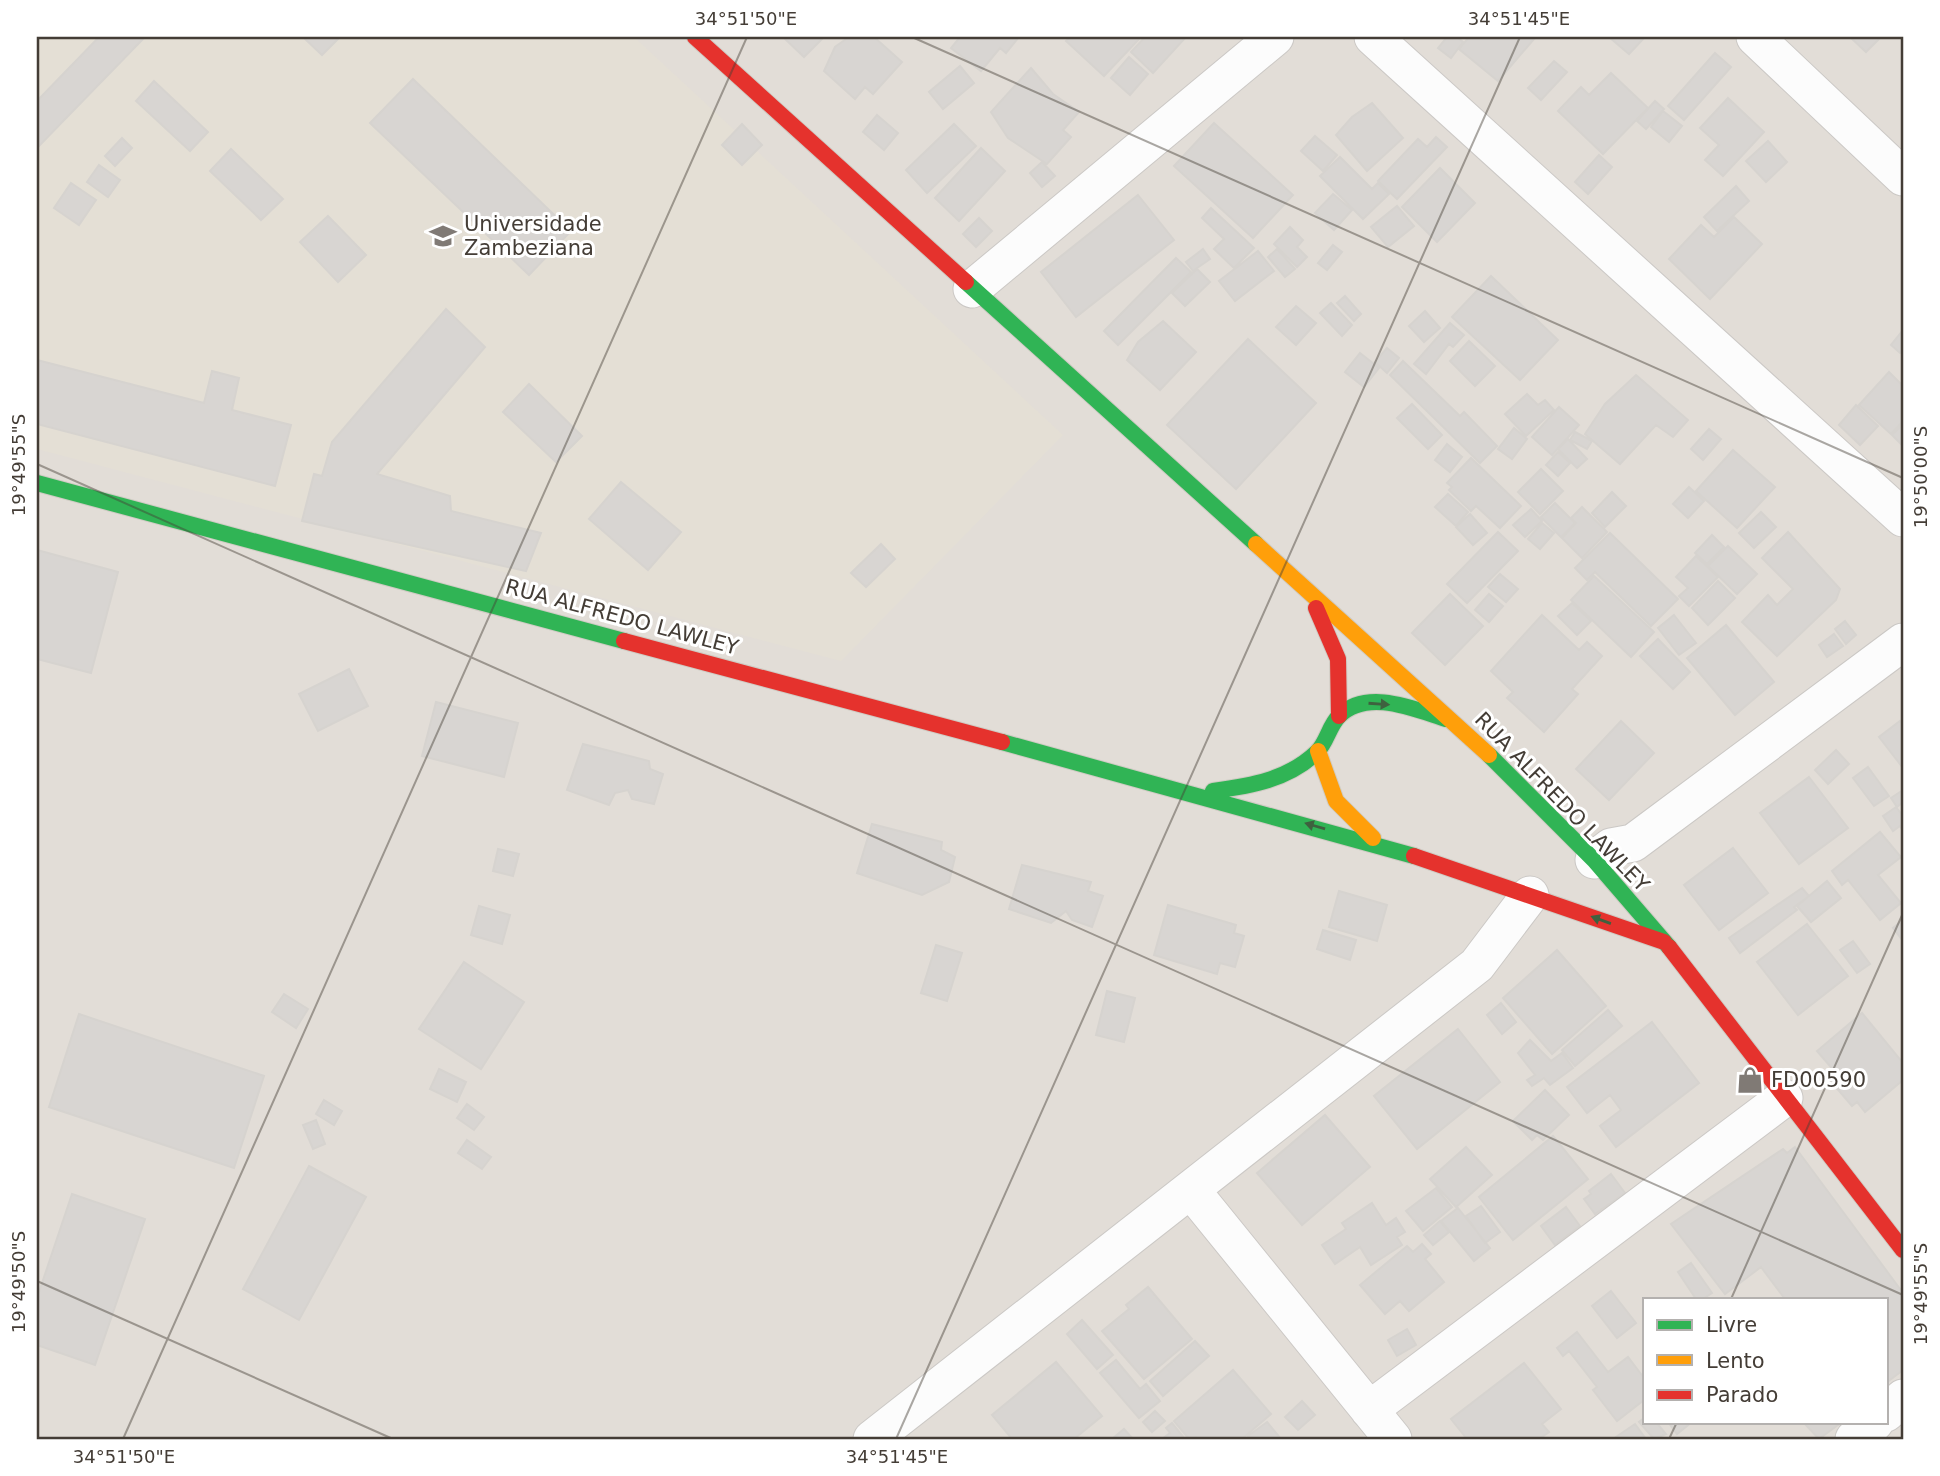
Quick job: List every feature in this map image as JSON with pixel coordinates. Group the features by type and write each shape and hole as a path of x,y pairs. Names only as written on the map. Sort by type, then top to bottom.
{"main road":[{"path":"695,37 1306,590 1456,722"},
{"name":"RUA ALFREDO LAWLEY","path":"37,484 1197,793 1547,891 1666,943"},
{"path":"1306,590 1334,641 1341,662 1339,716"},
{"name":"RUA ALFREDO LAWLEY","path":"1197,793 1275,781 1318,751 1339,716 1361,704 1405,707 1456,722 1589,870 1666,943 1903,1250"},
{"path":"1318,751 1325,785 1333,801 1380,844"}],"street":[{"path":"972,289 1275,37"},
{"path":"1373,37 1903,517"},
{"path":"1755,37 1903,177"},
{"path":"1589,870 1612,847 1633,843 1903,642"},
{"path":"872,1439 1476,965 1547,891"},
{"path":"1369,1410 1784,1098"},
{"path":"1191,1190 1393,1439"},
{"path":"1888,1411 1903,1398"},
{"path":"1854,1439 1873,1424"}],"shaded area":[{"path":"37,37 1903,37 1903,1439 37,1439"},
{"name":"Universidade Zambeziana","path":"37,37 634,37 1063,435 841,661 37,449"}],"building":[{"path":"99,37 145,37 37,148 37,101"},
{"path":"303,37 340,37 322,55"},
{"path":"783,37 824,37 804,57"},
{"path":"849,37 874,37 902,62 873,94 865,87 855,99 824,71 835,47"},
{"path":"960,37 1019,37 1006,53 1000,48 981,71 951,48"},
{"path":"1070,37 1141,37 1104,76 1066,41"},
{"path":"1145,37 1186,37 1153,73 1131,52"},
{"path":"1447,37 1457,37 1463,42 1451,58 1438,48"},
{"path":"1469,37 1534,39 1498,81 1459,49"},
{"path":"1609,37 1645,37 1629,54"},
{"path":"1850,37 1881,37 1866,52"},
{"path":"1715,53 1731,67 1684,120 1668,106"},
{"path":"1129,57 1148,74 1130,95 1111,78"},
{"path":"1554,61 1567,72 1541,100 1528,88"},
{"path":"960,66 974,83 943,109 929,92"},
{"path":"1031,68 1053,94 1079,112 1063,130 1071,137 1047,164 1008,138 991,112"},
{"path":"1611,73 1648,108 1603,154 1558,111 1581,87 1589,95"},
{"path":"413,79 571,231 529,275 370,123"},
{"path":"154,81 208,132 190,151 136,101"},
{"path":"1728,98 1764,132 1723,176 1705,160 1719,145 1700,128"},
{"path":"1655,101 1664,109 1646,129 1637,121"},
{"path":"1372,103 1403,138 1367,171 1336,135 1352,117"},
{"path":"1663,111 1682,126 1669,142 1651,127"},
{"path":"877,115 898,133 884,150 863,132"},
{"path":"1214,123 1293,195 1253,238 1174,166"},
{"path":"742,124 762,145 742,165 722,145"},
{"path":"954,124 976,146 927,193 906,170"},
{"path":"1315,136 1337,155 1323,171 1301,151"},
{"path":"1436,137 1447,147 1397,199 1378,181 1418,139 1427,147"},
{"path":"122,138 132,148 115,166 105,156"},
{"path":"1768,141 1787,162 1766,182 1746,161"},
{"path":"981,148 1005,171 959,221 935,198"},
{"path":"231,149 283,199 261,220 210,171"},
{"path":"1599,155 1612,167 1588,194 1575,182"},
{"path":"1340,157 1372,189 1378,183 1389,194 1363,219 1320,176"},
{"path":"1042,162 1055,176 1042,187 1030,173"},
{"path":"99,165 120,180 108,197 87,182"},
{"path":"1440,168 1475,203 1437,242 1402,207"},
{"path":"71,183 96,200 79,225 54,208"},
{"path":"1736,186 1749,201 1717,231 1704,217"},
{"path":"1333,194 1352,210 1334,230 1315,213"},
{"path":"1138,195 1174,240 1076,317 1041,272"},
{"path":"1397,206 1414,226 1388,247 1371,227"},
{"path":"1211,208 1254,248 1234,268 1214,249 1224,239 1202,218"},
{"path":"328,216 366,255 338,282 300,242"},
{"path":"1734,217 1762,244 1710,299 1669,259 1701,225 1714,237"},
{"path":"979,218 992,231 976,247 963,234"},
{"path":"1290,227 1303,240 1297,247 1307,257 1297,267 1274,244"},
{"path":"1333,245 1342,252 1327,270 1318,263"},
{"path":"1203,249 1210,259 1193,271 1186,262"},
{"path":"1277,249 1295,269 1285,277 1268,257"},
{"path":"1258,251 1274,271 1235,301 1219,281"},
{"path":"1176,258 1191,272 1118,345 1104,331"},
{"path":"1197,269 1210,282 1185,306 1172,293"},
{"path":"1491,276 1558,340 1520,380 1452,317"},
{"path":"1345,296 1361,314 1354,321 1337,303"},
{"path":"1331,303 1352,325 1342,336 1320,313"},
{"path":"1296,306 1316,323 1296,345 1276,327"},
{"path":"446,309 485,347 377,474 450,496 451,511 541,533 526,571 302,521 314,474 322,476 332,442"},
{"path":"1425,311 1440,328 1424,342 1409,326"},
{"path":"1163,321 1196,352 1160,390 1127,360 1138,342"},
{"path":"1450,323 1464,335 1453,347 1449,344 1426,374 1414,364"},
{"path":"1903,330 1903,350 1900,353 1891,345"},
{"path":"1248,339 1316,403 1236,489 1167,425"},
{"path":"1469,341 1495,366 1475,386 1450,361"},
{"path":"1387,348 1399,358 1387,373 1375,362"},
{"path":"1360,353 1379,368 1364,387 1345,372"},
{"path":"37,360 204,403 212,371 239,378 232,410 291,425 275,486 37,424"},
{"path":"1403,361 1460,416 1464,412 1497,446 1480,463 1390,375"},
{"path":"1889,372 1903,386 1903,421 1891,434 1859,405"},
{"path":"1636,375 1688,420 1673,437 1656,425 1620,464 1585,434 1605,404"},
{"path":"529,384 582,436 556,462 503,412"},
{"path":"1527,394 1538,405 1545,400 1554,410 1526,436 1505,414"},
{"path":"1412,404 1442,435 1428,449 1397,418"},
{"path":"1856,405 1878,426 1860,445 1839,425"},
{"path":"1559,407 1579,425 1552,455 1532,437"},
{"path":"1903,424 1903,446 1892,435"},
{"path":"1514,428 1527,439 1512,459 1498,449"},
{"path":"1709,429 1721,439 1703,460 1691,449"},
{"path":"1575,432 1592,441 1587,449 1570,440"},
{"path":"1568,439 1587,459 1577,468 1558,449"},
{"path":"1447,444 1462,457 1450,472 1435,460"},
{"path":"1733,450 1775,487 1737,528 1696,491"},
{"path":"1558,452 1570,463 1558,476 1546,465"},
{"path":"1471,458 1521,506 1500,528 1476,506 1471,511 1449,490 1452,487 1447,483"},
{"path":"1541,469 1563,491 1540,514 1518,492"},
{"path":"621,482 681,532 648,570 589,519"},
{"path":"1689,487 1704,501 1688,518 1673,504"},
{"path":"1612,492 1626,506 1605,527 1592,513"},
{"path":"1448,494 1468,512 1456,526 1435,507"},
{"path":"1555,503 1575,523 1561,537 1541,517"},
{"path":"1582,507 1607,532 1582,558 1562,538 1576,523 1571,518"},
{"path":"1531,509 1542,521 1525,537 1513,525"},
{"path":"1761,512 1776,527 1754,548 1739,533"},
{"path":"1470,514 1487,533 1473,545 1456,527"},
{"path":"1542,523 1554,533 1540,549 1528,539"},
{"path":"1498,532 1518,551 1467,603 1447,584"},
{"path":"1788,532 1840,589 1836,600 1777,656 1742,622 1768,595 1777,605 1793,589 1762,558"},
{"path":"1610,533 1678,599 1651,626 1595,572 1587,580 1575,568"},
{"path":"1712,535 1724,547 1707,564 1695,553"},
{"path":"881,544 895,559 866,587 851,573"},
{"path":"1728,546 1757,574 1737,594 1708,566"},
{"path":"37,550 118,572 91,673 37,659"},
{"path":"1696,556 1718,577 1689,606 1679,596 1688,588 1676,577"},
{"path":"1500,574 1518,589 1506,602 1488,587"},
{"path":"1594,576 1654,632 1631,657 1571,600"},
{"path":"1718,581 1735,598 1708,625 1692,608"},
{"path":"1450,594 1483,626 1445,665 1412,633"},
{"path":"1489,594 1503,606 1489,622 1475,610"},
{"path":"1572,603 1591,621 1577,635 1558,616"},
{"path":"1542,615 1579,650 1587,642 1602,656 1572,689 1578,694 1544,732 1507,698 1513,692 1491,671"},
{"path":"1674,615 1696,643 1679,655 1658,628"},
{"path":"1845,621 1856,635 1846,644 1835,629"},
{"path":"1726,625 1774,682 1735,715 1687,658"},
{"path":"1834,634 1843,646 1827,657 1819,645"},
{"path":"1658,639 1690,672 1673,689 1640,656"},
{"path":"349,669 368,706 318,731 299,694"},
{"path":"436,702 518,723 504,777 422,756"},
{"path":"1621,721 1654,753 1609,800 1576,769"},
{"path":"1900,721 1903,725 1903,768 1879,737"},
{"path":"583,744 649,761 650,769 663,774 654,804 632,799 628,790 615,793 609,805 567,790"},
{"path":"1836,750 1849,764 1828,784 1815,770"},
{"path":"1868,767 1889,796 1874,806 1853,778"},
{"path":"1809,777 1848,828 1799,864 1760,813"},
{"path":"1903,790 1903,802 1897,807 1891,798"},
{"path":"1896,807 1903,816 1903,831 1900,826 1893,831 1883,816"},
{"path":"872,824 942,842 941,850 955,857 949,882 922,895 857,873"},
{"path":"1880,832 1901,857 1878,875 1901,903 1880,920 1848,880 1842,885 1832,871"},
{"path":"1733,848 1768,893 1719,930 1684,885"},
{"path":"498,849 519,854 513,876 493,871"},
{"path":"1022,865 1091,882 1088,891 1103,896 1092,927 1072,920 1066,911 1051,923 1009,909"},
{"path":"1827,881 1841,898 1811,922 1797,906"},
{"path":"1802,888 1809,896 1794,907 1797,910 1740,953 1729,938"},
{"path":"1339,891 1387,905 1377,941 1329,927"},
{"path":"1168,905 1236,925 1234,933 1244,936 1235,967 1220,963 1217,974 1154,955"},
{"path":"479,906 510,915 502,944 471,935"},
{"path":"1903,920 1903,941 1893,928"},
{"path":"1807,924 1848,976 1798,1015 1757,962"},
{"path":"1323,930 1356,940 1350,960 1317,949"},
{"path":"1853,941 1870,964 1857,973 1840,950"},
{"path":"936,945 962,953 947,1001 921,993"},
{"path":"1557,950 1606,1006 1552,1054 1503,998"},
{"path":"464,962 524,1002 481,1069 419,1029"},
{"path":"1107,991 1135,998 1124,1042 1096,1035"},
{"path":"284,994 308,1009 296,1028 272,1012"},
{"path":"1501,1003 1516,1022 1502,1034 1487,1015"},
{"path":"1608,1010 1622,1026 1575,1066 1562,1050"},
{"path":"1862,1013 1903,1063 1903,1080 1865,1112 1857,1102 1852,1106 1829,1079 1836,1073 1817,1051"},
{"path":"79,1014 264,1076 234,1168 49,1107"},
{"path":"1652,1022 1699,1083 1616,1147 1600,1126 1621,1110 1610,1095 1587,1113 1567,1087"},
{"path":"1458,1029 1500,1082 1417,1149 1374,1096"},
{"path":"1530,1040 1551,1061 1562,1053 1573,1068 1550,1085 1544,1078 1532,1086 1527,1080 1535,1075 1518,1053"},
{"path":"439,1069 466,1082 457,1102 430,1089"},
{"path":"1545,1090 1569,1115 1543,1140 1537,1135 1532,1140 1513,1121"},
{"path":"324,1100 342,1111 334,1125 316,1114"},
{"path":"467,1104 484,1117 474,1130 457,1118"},
{"path":"1325,1115 1370,1167 1302,1225 1257,1173"},
{"path":"316,1120 325,1144 313,1149 303,1125"},
{"path":"1553,1136 1588,1179 1513,1240 1479,1197"},
{"path":"467,1140 491,1157 482,1169 458,1153"},
{"path":"1466,1147 1492,1175 1456,1207 1430,1179"},
{"path":"1795,1147 1903,1293 1903,1370 1888,1381 1888,1298 1784,1298 1761,1267 1725,1294 1671,1224 1783,1149 1787,1153"},
{"path":"309,1166 366,1197 299,1320 243,1289"},
{"path":"1611,1174 1625,1193 1595,1214 1584,1199 1591,1194 1589,1191"},
{"path":"1436,1188 1452,1207 1423,1231 1406,1211"},
{"path":"72,1194 145,1219 95,1365 37,1345 37,1298"},
{"path":"1372,1203 1386,1225 1396,1218 1405,1232 1397,1237 1402,1245 1371,1265 1360,1247 1335,1264 1322,1245 1346,1229 1342,1223"},
{"path":"1481,1206 1500,1232 1485,1243 1466,1216"},
{"path":"1566,1207 1580,1226 1555,1245 1541,1226"},
{"path":"1458,1208 1490,1248 1474,1261 1441,1221"},
{"path":"1440,1221 1449,1232 1433,1245 1424,1235"},
{"path":"1422,1244 1431,1254 1425,1259 1444,1282 1409,1311 1400,1301 1385,1314 1360,1285 1407,1246 1413,1252"},
{"path":"1691,1263 1712,1293 1704,1298 1695,1298 1678,1272"},
{"path":"1148,1287 1192,1339 1144,1379 1102,1331 1129,1309 1126,1305"},
{"path":"1611,1291 1636,1323 1617,1338 1592,1306"},
{"path":"1082,1320 1113,1355 1097,1369 1067,1334"},
{"path":"1407,1329 1416,1345 1397,1356 1388,1340"},
{"path":"1577,1332 1608,1372 1628,1357 1643,1377 1643,1401 1617,1421 1593,1390 1597,1387 1569,1351 1563,1356 1557,1348"},
{"path":"1195,1341 1209,1356 1163,1396 1150,1381"},
{"path":"1116,1360 1140,1389 1146,1384 1160,1401 1139,1418 1100,1373"},
{"path":"1056,1362 1102,1416 1074,1439 1012,1439 992,1415"},
{"path":"1524,1363 1561,1409 1542,1424 1549,1432 1539,1439 1467,1439 1451,1419"},
{"path":"1233,1370 1271,1414 1242,1439 1189,1439 1174,1421"},
{"path":"1302,1401 1315,1415 1298,1430 1285,1417"},
{"path":"1155,1411 1165,1421 1152,1432 1143,1422"},
{"path":"1643,1419 1643,1424 1658,1424 1666,1434 1654,1439 1639,1422"},
{"path":"1267,1422 1281,1439 1251,1439 1248,1436"},
{"path":"1172,1423 1185,1439 1162,1439 1170,1433 1166,1428"},
{"path":"1635,1424 1646,1439 1613,1439"},
{"path":"1670,1424 1690,1424 1677,1434"},
{"path":"1805,1424 1839,1424 1819,1439"},
{"path":"1124,1429 1133,1439 1112,1439"}],"traffic: fast":[{"path":"966,282 1256,544"},
{"path":"37,483 624,641"},
{"path":"1213,791 1268,780 1306,762 1323,744 1339,716 1363,703 1391,703 1446,719"},
{"path":"1002,742 1414,856"},
{"path":"1489,755 1594,860 1669,947"}],"traffic: slow":[{"path":"1256,544 1489,755"},
{"path":"1318,751 1336,801 1373,838"}],"traffic: jam":[{"path":"695,37 966,282"},
{"path":"1316,608 1338,659 1339,716"},
{"path":"624,641 1002,742"},
{"path":"1414,856 1664,942"},
{"path":"1669,947 1903,1250"}],"place":[{"name":"Universidade Zambeziana","path":"443,236"},
{"name":"FD00590","path":"1750,1080"}]}
